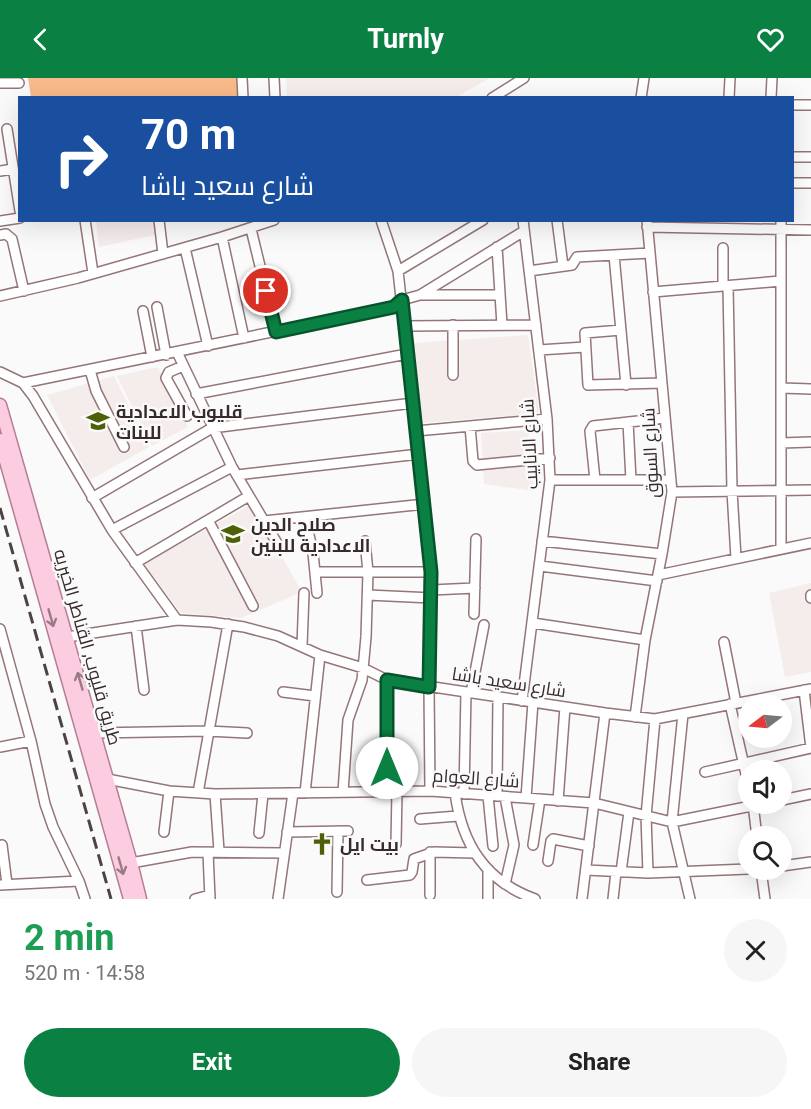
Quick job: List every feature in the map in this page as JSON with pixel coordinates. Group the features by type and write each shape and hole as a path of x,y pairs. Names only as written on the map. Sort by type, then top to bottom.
{"main road":[{"name":"طريق قليوب, القناطر الخيريه","path":"0,405 94,733 101,778 130,899"},
{"name":"طريق قليوب, القناطر الخيريه","path":"0,440 101,778 131,863 140,899"}],"street":[{"path":"242,78 243,96"},
{"path":"274,78 276,96"},
{"path":"495,96 524,78"},
{"path":"641,96 644,78"},
{"path":"729,96 730,78"},
{"path":"771,96 772,78"},
{"path":"0,83 19,83"},
{"path":"794,105 811,105"},
{"path":"8,129 18,199"},
{"path":"794,157 811,157"},
{"path":"0,171 13,169"},
{"path":"794,183 811,183"},
{"path":"0,221 18,218"},
{"path":"85,222 93,273"},
{"path":"159,222 163,254"},
{"path":"382,222 398,271 431,572 430,791"},
{"path":"398,271 480,222"},
{"name":"شارع الانابيب","path":"522,701 550,480 547,419 523,222"},
{"path":"557,222 562,266"},
{"path":"647,224 781,224 811,230"},
{"name":"شارع السوق","path":"635,717 645,640 672,492 647,224"},
{"path":"781,224 781,549"},
{"path":"0,296 185,248 254,225 276,332"},
{"path":"420,295 524,231"},
{"path":"0,235 6,234 12,239 24,291"},
{"path":"222,237 244,338"},
{"path":"497,247 502,325"},
{"path":"185,248 208,346"},
{"path":"723,248 736,558"},
{"path":"529,271 572,265 578,257 650,253"},
{"path":"614,255 626,385"},
{"path":"653,292 781,281"},
{"path":"23,383 394,307 402,300 420,295 500,295"},
{"path":"157,307 166,355"},
{"path":"143,311 152,357"},
{"path":"404,326 536,325"},
{"path":"453,326 453,375"},
{"path":"621,330 585,334 589,386 662,383"},
{"path":"539,350 585,347"},
{"path":"177,352 234,471 277,543"},
{"path":"196,394 406,354"},
{"path":"183,366 169,372 166,378 187,416"},
{"path":"90,369 99,398 124,447"},
{"path":"0,372 23,383 33,396 112,531 177,620"},
{"path":"781,388 811,389"},
{"path":"92,498 212,428 413,403"},
{"path":"595,480 590,431 592,428 666,418"},
{"path":"416,431 547,419"},
{"path":"628,422 631,480"},
{"path":"470,426 473,461 477,465 550,458"},
{"path":"781,443 811,442"},
{"path":"112,531 234,471 418,454"},
{"path":"550,480 671,480"},
{"path":"672,492 811,490"},
{"path":"135,563 249,496"},
{"path":"264,522 425,504"},
{"path":"305,517 316,572 317,593"},
{"path":"208,520 253,606"},
{"path":"474,614 476,540"},
{"path":"344,792 348,720 362,680 368,595 365,541"},
{"path":"542,541 662,554"},
{"path":"540,566 658,578 736,558 811,543"},
{"path":"316,572 431,572"},
{"path":"368,595 432,594 475,588"},
{"path":"302,646 304,593"},
{"name":"شارع سعيد باشا","path":"67,637 177,620 228,624 260,631 320,655 363,668 387,680 655,719 807,689"},
{"path":"533,623 645,640"},
{"path":"198,793 228,624"},
{"path":"484,625 468,692 458,816 474,853 488,870 518,896 535,899"},
{"path":"136,626 144,690"},
{"path":"0,629 31,741 45,804 86,899"},
{"path":"724,642 743,760"},
{"path":"305,793 320,655"},
{"path":"387,680 396,844"},
{"path":"757,760 811,748 807,689"},
{"path":"283,693 315,696"},
{"path":"493,846 497,796 498,697"},
{"path":"525,798 533,702"},
{"path":"558,801 565,707"},
{"path":"582,899 605,713"},
{"path":"683,714 672,822 690,899"},
{"path":"648,873 646,816 655,719"},
{"path":"94,733 208,731 247,733"},
{"path":"0,747 31,741"},
{"path":"705,772 738,764"},
{"name":"شارع العوام","path":"101,778 169,791 215,794 392,790 594,803 672,822"},
{"path":"164,832 169,791"},
{"path":"278,899 293,793"},
{"path":"215,794 219,851"},
{"path":"259,833 263,794"},
{"path":"792,798 811,794"},
{"path":"497,796 514,845 505,884"},
{"path":"533,845 540,800"},
{"path":"672,822 738,808"},
{"path":"613,899 629,812"},
{"path":"420,819 458,816"},
{"path":"287,832 343,831 337,892"},
{"path":"548,861 553,839 589,846"},
{"path":"2,844 3,884 79,882"},
{"path":"131,863 171,854 219,851 284,853"},
{"path":"195,899 210,897 208,852"},
{"path":"367,880 410,875 414,859 430,852 474,853"},
{"path":"430,852 430,896"},
{"path":"792,865 811,862"},
{"path":"586,870 648,873 738,869"},
{"path":"488,870 488,899"},
{"path":"762,880 765,899"}],"shaded area":[{"path":"28,78 240,78 242,96 31,96"},
{"path":"286,78 490,78 458,96 287,96"},
{"path":"96,222 153,222 155,235 99,247"},
{"path":"528,335 539,413 422,423 414,343"},
{"path":"158,367 188,427 152,446 117,376"},
{"name":"قليوب الاعدادية للبنات","path":"114,376 149,447 90,480 47,395"},
{"path":"528,430 534,491 484,484 481,433"},
{"name":"صلاح الدين الاعدادية للبنين","path":"252,504 302,592 241,618 181,613 144,564"},
{"path":"811,583 811,672 785,677 769,593"}],"railway":[{"path":"0,508 111,899"}],"place":[{"name":"قليوب الاعدادية للبنات","path":"98,421"},
{"name":"صلاح الدين الاعدادية للبنين","path":"233,534"},
{"name":"بيت ايل","path":"322,844"}],"route":[{"path":"266,291 276,332 394,307 402,300 431,572 430,665 429,687 387,680 387,768"}]}
